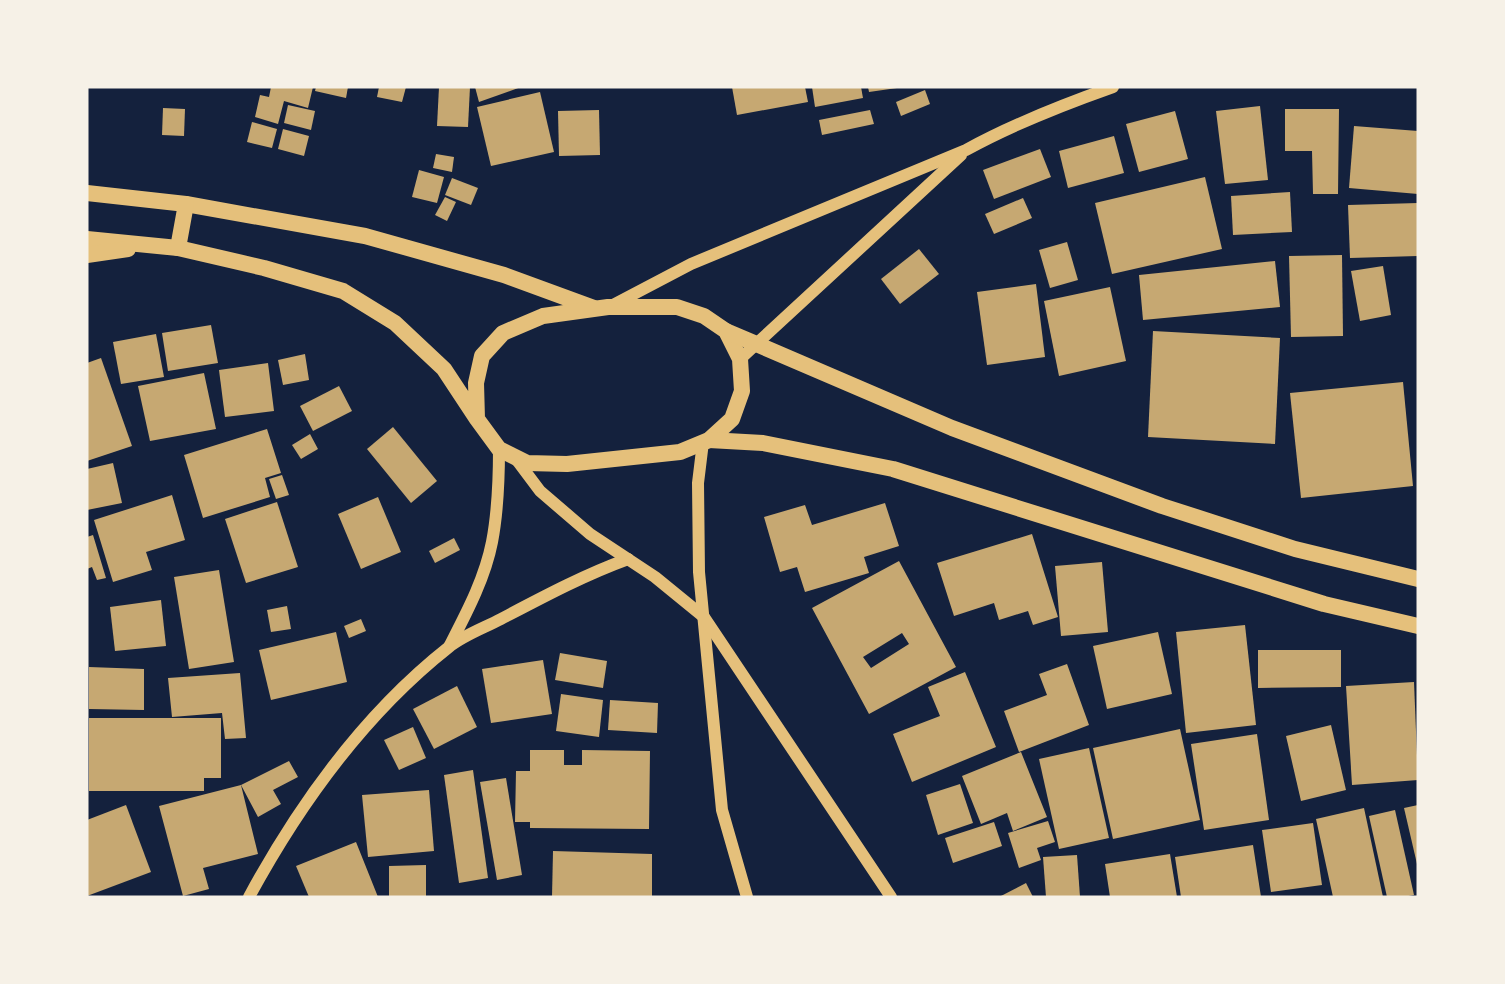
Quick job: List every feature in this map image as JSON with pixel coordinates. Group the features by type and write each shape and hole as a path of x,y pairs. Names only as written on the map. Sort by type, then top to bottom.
{"highway":[{"path":"87,193 186,204 365,236 504,275 601,308"},
{"path":"178,248 186,204"},
{"path":"87,239 178,248 264,268 343,291 395,323 444,369 477,419 506,452 528,463 567,464 680,452 706,441 732,419 742,391 740,358 726,331"},
{"path":"87,255 153,245"},
{"path":"477,419 476,383 482,356 502,333 543,316 601,308 677,307 704,316 726,331 952,428 1162,506 1295,549 1418,579"},
{"path":"706,441 763,443 893,469 1323,604 1418,626"}],"main road":[{"path":"601,308 691,264 966,150 1004,129 1113,87"},
{"path":"740,358 966,150"},
{"path":"706,441 698,483 699,572 722,810 747,897"},
{"path":"506,452 540,491 590,534 656,577 704,617 891,897"},
{"path":"450,645 474,599 492,543 498,490 506,452"},
{"path":"249,897 280,840 345,750 389,701 450,645 588,573 628,559"}],"building":[{"path":"271,87 313,87 308,108 284,101 278,124 255,117 260,95 269,97"},
{"path":"316,87 348,87 346,98 315,91"},
{"path":"379,87 406,87 402,102 377,97"},
{"path":"439,87 470,87 468,127 437,126"},
{"path":"475,87 521,87 479,102"},
{"path":"732,87 805,87 808,102 737,115"},
{"path":"812,87 861,87 863,98 815,107"},
{"path":"868,87 897,87 897,88 869,92"},
{"path":"925,90 930,104 901,116 896,102"},
{"path":"540,92 554,152 491,166 477,107"},
{"path":"288,105 315,111 311,130 284,123"},
{"path":"1260,106 1268,180 1225,184 1216,111"},
{"path":"163,108 185,109 184,136 162,135"},
{"path":"1285,109 1339,109 1338,194 1313,194 1312,151 1285,151"},
{"path":"599,110 600,155 559,156 558,111"},
{"path":"870,110 874,124 822,135 819,120"},
{"path":"1175,111 1188,159 1139,172 1126,124"},
{"path":"252,122 277,129 272,148 247,142"},
{"path":"1354,126 1418,131 1418,194 1349,188"},
{"path":"283,129 309,136 304,156 278,149"},
{"path":"1114,136 1124,173 1068,188 1059,151"},
{"path":"1040,149 1051,177 994,199 983,170"},
{"path":"436,154 454,157 452,172 433,168"},
{"path":"419,170 444,177 437,203 412,197"},
{"path":"1205,177 1222,249 1112,274 1095,203"},
{"path":"452,178 478,188 471,205 445,195"},
{"path":"1290,192 1292,232 1233,235 1231,196"},
{"path":"445,197 456,202 447,221 435,215"},
{"path":"1023,198 1032,218 994,234 985,214"},
{"path":"1418,203 1418,256 1350,258 1348,205"},
{"path":"1067,242 1078,280 1050,288 1039,250"},
{"path":"919,249 939,274 900,304 881,279"},
{"path":"1342,255 1343,336 1291,337 1289,256"},
{"path":"1275,261 1280,307 1143,320 1139,275"},
{"path":"1383,266 1391,315 1360,321 1351,271"},
{"path":"1036,284 1045,357 987,365 977,292"},
{"path":"1110,287 1126,361 1059,376 1044,301"},
{"path":"211,325 218,363 168,371 162,333"},
{"path":"1153,331 1280,338 1275,444 1148,437"},
{"path":"156,334 164,377 121,384 113,342"},
{"path":"305,354 309,380 283,385 278,360"},
{"path":"101,358 132,446 87,461 87,363"},
{"path":"268,363 274,411 225,417 219,370"},
{"path":"204,373 216,429 150,441 138,386"},
{"path":"1403,382 1413,486 1301,498 1290,393"},
{"path":"339,386 352,411 313,431 300,406"},
{"path":"393,427 437,481 411,503 367,449"},
{"path":"267,429 281,473 265,478 270,497 203,518 184,455"},
{"path":"310,434 318,449 301,459 292,445"},
{"path":"113,463 122,503 87,510 87,469"},
{"path":"282,475 289,495 276,499 269,479"},
{"path":"172,495 185,540 146,552 152,570 113,582 94,520"},
{"path":"378,497 401,552 361,569 338,514"},
{"path":"277,502 298,567 246,583 225,519"},
{"path":"885,503 899,546 864,557 869,573 805,592 797,567 780,572 764,517 805,505 812,525"},
{"path":"1032,534 1058,617 1033,625 1028,611 999,620 994,603 954,616 937,563"},
{"path":"93,535 106,578 97,580 92,567 87,569 87,537"},
{"path":"454,538 460,550 435,563 429,551"},
{"path":"899,561 956,667 869,714 812,608","holes":["902,633 909,644 871,668 863,657"]},
{"path":"1102,562 1108,632 1061,636 1055,566"},
{"path":"219,570 234,662 189,669 174,577"},
{"path":"161,600 166,646 115,651 110,607"},
{"path":"287,606 291,629 271,632 267,610"},
{"path":"361,619 366,631 349,638 344,626"},
{"path":"1245,625 1256,725 1186,733 1176,632"},
{"path":"336,632 347,682 271,700 259,650"},
{"path":"1158,632 1172,694 1107,709 1093,646"},
{"path":"1258,650 1341,650 1341,687 1258,688"},
{"path":"560,653 607,661 603,688 555,680"},
{"path":"543,660 552,714 491,723 482,669"},
{"path":"1067,664 1089,725 1019,752 1004,711 1047,695 1039,674"},
{"path":"89,667 144,669 144,710 89,709"},
{"path":"965,672 996,747 912,782 893,734 940,716 928,687"},
{"path":"240,673 246,738 225,739 222,713 172,717 168,678"},
{"path":"1414,682 1418,780 1352,785 1346,686"},
{"path":"457,686 477,727 434,749 413,709"},
{"path":"561,694 603,700 599,737 556,731"},
{"path":"610,700 658,703 657,733 608,730"},
{"path":"89,718 221,718 221,778 204,778 204,791 89,791"},
{"path":"1331,725 1346,790 1301,801 1286,736"},
{"path":"413,727 426,758 399,770 384,740"},
{"path":"1180,729 1200,820 1113,839 1093,748"},
{"path":"1257,734 1269,820 1204,830 1191,744"},
{"path":"1089,748 1109,838 1059,849 1039,759"},
{"path":"530,750 564,750 564,765 582,765 582,750 650,751 649,829 530,828 530,822 515,822 516,771 530,771"},
{"path":"1021,752 1047,817 1013,831 1007,813 981,824 962,776"},
{"path":"289,761 298,777 273,790 281,804 258,817 241,785"},
{"path":"473,770 488,878 459,883 444,775"},
{"path":"506,778 522,875 497,880 480,782"},
{"path":"960,784 973,823 938,835 926,795"},
{"path":"241,785 258,854 203,868 209,889 183,896 159,806"},
{"path":"429,790 434,851 368,857 362,795"},
{"path":"126,805 151,872 87,896 87,820"},
{"path":"1418,805 1418,864 1417,864 1404,808"},
{"path":"1364,808 1383,897 1333,897 1316,819"},
{"path":"1395,810 1414,895 1387,897 1369,816"},
{"path":"1048,821 1055,842 1037,848 1041,860 1019,868 1008,833"},
{"path":"994,822 1002,846 953,863 945,838"},
{"path":"1313,823 1322,885 1271,892 1262,830"},
{"path":"356,842 378,897 309,897 296,866"},
{"path":"1253,845 1261,897 1181,897 1175,857"},
{"path":"553,851 652,854 652,897 552,897"},
{"path":"1170,854 1177,897 1110,897 1105,864"},
{"path":"1077,855 1080,897 1046,897 1043,857"},
{"path":"426,865 426,897 389,897 389,866"},
{"path":"1026,883 1033,897 999,897"}]}
